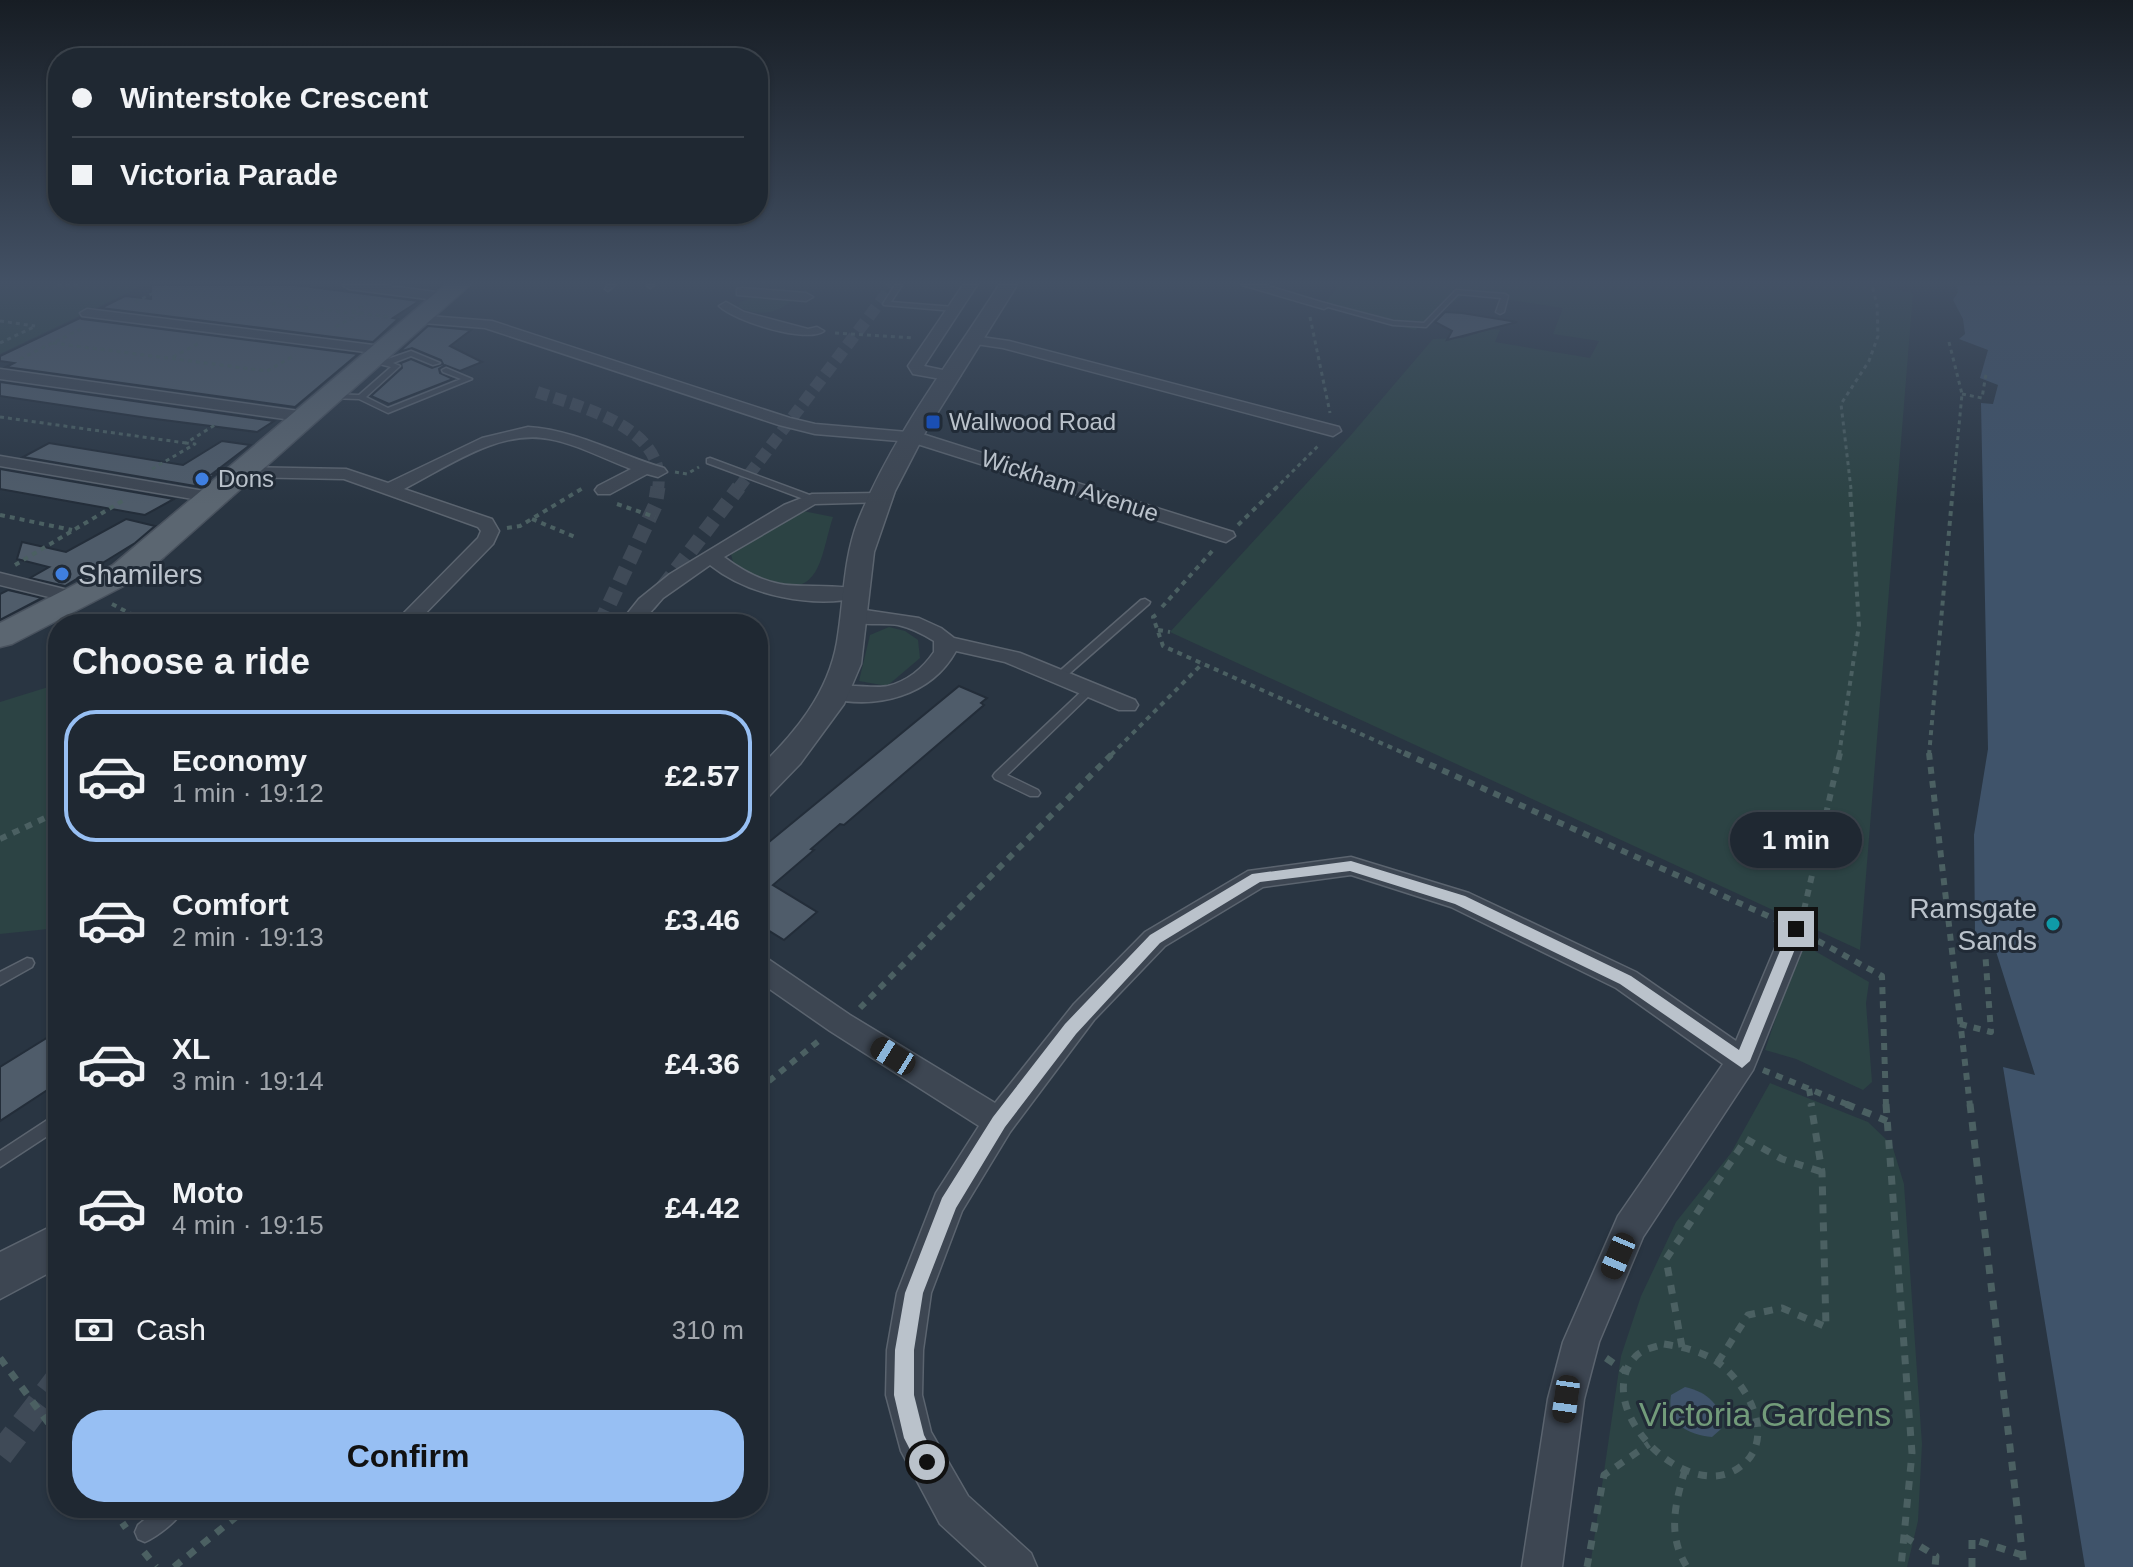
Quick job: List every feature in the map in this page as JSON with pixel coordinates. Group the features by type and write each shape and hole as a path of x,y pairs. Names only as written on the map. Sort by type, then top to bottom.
{"main road":[{"path":"0,637 125,572 216,498 329,396 378,358"}],"street":[{"name":"Wickham Avenue","path":"591,358 785,422 815,429 913,437 1226,536"},
{"path":"923,358 916,369 952,376"},
{"path":"768,777 804,739 836,693 847,662 863,542 880,498 913,437 963,358"},
{"path":"1057,358 1333,431"},
{"path":"0,374 306,417"},
{"path":"390,489 499,438 524,431 548,433 651,470"},
{"path":"0,461 216,498"},
{"path":"604,490 651,470"},
{"path":"245,472 346,474 485,523 490,531 486,540 413,614"},
{"path":"636,614 642,605 680,574 790,509 812,499 880,498"},
{"path":"711,556 725,569 777,591 854,605 902,619 937,634 947,644 967,644 1127,705"},
{"path":"6,573 77,598"},
{"path":"836,693 880,696 905,689 940,660 947,644"},
{"path":"1017,1567 954,1510 914,1438 904,1395 905,1350 914,1293 948,1204 999,1122 1084,1012 1155,939 1257,878 1351,866 1460,900 1626,980 1742,1061"},
{"path":"1542,1567 1566,1399 1581,1342 1630,1227 1742,1061 1796,929"},
{"path":"768,974 840,1023 999,1122"},
{"path":"0,1277 48,1250"}],"lane":[{"path":"361,397 396,366 381,358"},
{"path":"424,358 436,363"},
{"path":"329,396 361,397 380,409 396,410 468,379 446,370"},
{"path":"710,461 812,499"},
{"path":"1058,678 1145,602"},
{"path":"1034,793 999,776 1089,690"},
{"path":"0,979 27,963"},
{"path":"0,1160 48,1127"},
{"path":"145,1532 162,1518"}],"path":[{"path":"13,362 21,358"},
{"path":"169,358 267,371"},
{"path":"1318,358 1333,431 1226,536 1153,617 1163,646 1796,929 1882,976 1887,1121 1912,1453 1901,1567"},
{"path":"1796,929 1803,914 1836,778 1859,625 1852,502 1841,404 1870,358"},
{"path":"1953,358 1962,394 1929,754 2024,1567"},
{"path":"1962,394 1982,398 1986,374"},
{"path":"186,443 243,408"},
{"path":"0,417 195,444 127,483"},
{"path":"651,470 687,474 710,461"},
{"path":"490,531 520,526 589,485 622,498 615,504 655,517"},
{"path":"72,530 146,487"},
{"path":"0,515 76,530 6,573"},
{"path":"531,519 575,537"},
{"path":"1158,630 1170,632"},
{"path":"768,1082 865,1004 1203,663"},
{"path":"0,839 48,817"},
{"path":"1959,1023 1991,1032 1984,937"},
{"path":"1742,1061 1887,1121"},
{"path":"1718,1362 1748,1315 1782,1308 1826,1327 1822,1172 1809,1089"},
{"path":"1682,1347 1666,1259 1746,1139 1780,1158 1822,1172"},
{"path":"1664,1344 1693,1349 1718,1362 1736,1379 1751,1400 1759,1426 1757,1447 1747,1465 1726,1476 1699,1475 1675,1466 1649,1444 1632,1423 1623,1395 1625,1371 1636,1354 1664,1344"},
{"path":"0,1358 48,1423"},
{"path":"1587,1567 1604,1475 1649,1444"},
{"path":"1685,1470 1672,1519 1681,1559 1687,1567"},
{"path":"174,1567 235,1518"},
{"path":"1905,1537 1936,1556 1935,1567"},
{"path":"1972,1567 1972,1539 2022,1555"}],"green space":[{"path":"1417,358 1908,358 1860,950 1170,632 1351,435"},
{"path":"798,510 833,517 821,558 810,579 789,586 752,574 733,562 731,554 737,545"},
{"path":"889,627 905,631 918,640 920,658 887,686 859,681 870,635"},
{"path":"48,687 48,929 0,934 0,702"},
{"path":"1801,943 1869,982 1866,1003 1872,1082 1863,1090 1796,1059 1765,1050"},
{"name":"Victoria Gardens","path":"1770,1083 1868,1122 1892,1145 1904,1184 1922,1444 1918,1521 1907,1567 1590,1567 1621,1356 1641,1296 1676,1222 1731,1153"}],"water":[{"name":"Ramsgate Sands","path":"1986,358 2133,358 2133,1567 2085,1567 2003,1067 2035,1075 1993,942 1975,933 1974,835 1988,749 1981,403 1993,404 1998,385 1980,378"},
{"path":"1685,1387 1707,1396 1716,1406 1721,1429 1712,1437 1695,1434 1675,1420 1670,1405 1671,1395"}],"building":[{"path":"0,358 353,358 295,407 6,367 14,363 0,361"},
{"path":"436,358 474,358 482,362 460,371 445,365 439,369 440,373 453,379 389,404 371,396 402,368 401,363 411,359 432,368 443,364"},
{"path":"0,382 274,421 257,432 148,418 0,396"},
{"path":"222,441 250,445 212,474 216,474 195,486 23,457 49,443 183,465"},
{"path":"0,469 174,499 145,515 0,489"},
{"path":"126,519 155,526 135,543 65,586 30,578 49,567 17,559 22,542 66,552"},
{"path":"8,590 42,598 0,620 0,594"},
{"path":"959,686 987,698 981,703 984,705 844,825 840,824 773,885 817,912 784,940 768,930 768,843"},
{"path":"48,1037 48,1090 0,1121 0,1067"}],"tunnel":[{"path":"738,489 837,358"},
{"path":"537,392 597,413 635,435 649,450 657,468 658,487"},
{"path":"605,614 655,506 658,487"},
{"path":"643,614 739,487"},
{"path":"0,1455 48,1392"}],"place":[{"name":"Wallwood Road","path":"933,422"},
{"name":"Dons","path":"202,479"},
{"name":"Shamilers","path":"62,574"},
{"name":"Ramsgate Sands","path":"2053,924"}],"route":[{"path":"927,1462 914,1438 904,1395 905,1350 914,1293 948,1204 999,1122 1070,1029 1155,939 1257,878 1351,866 1460,900 1626,980 1742,1061 1796,929"}]}
